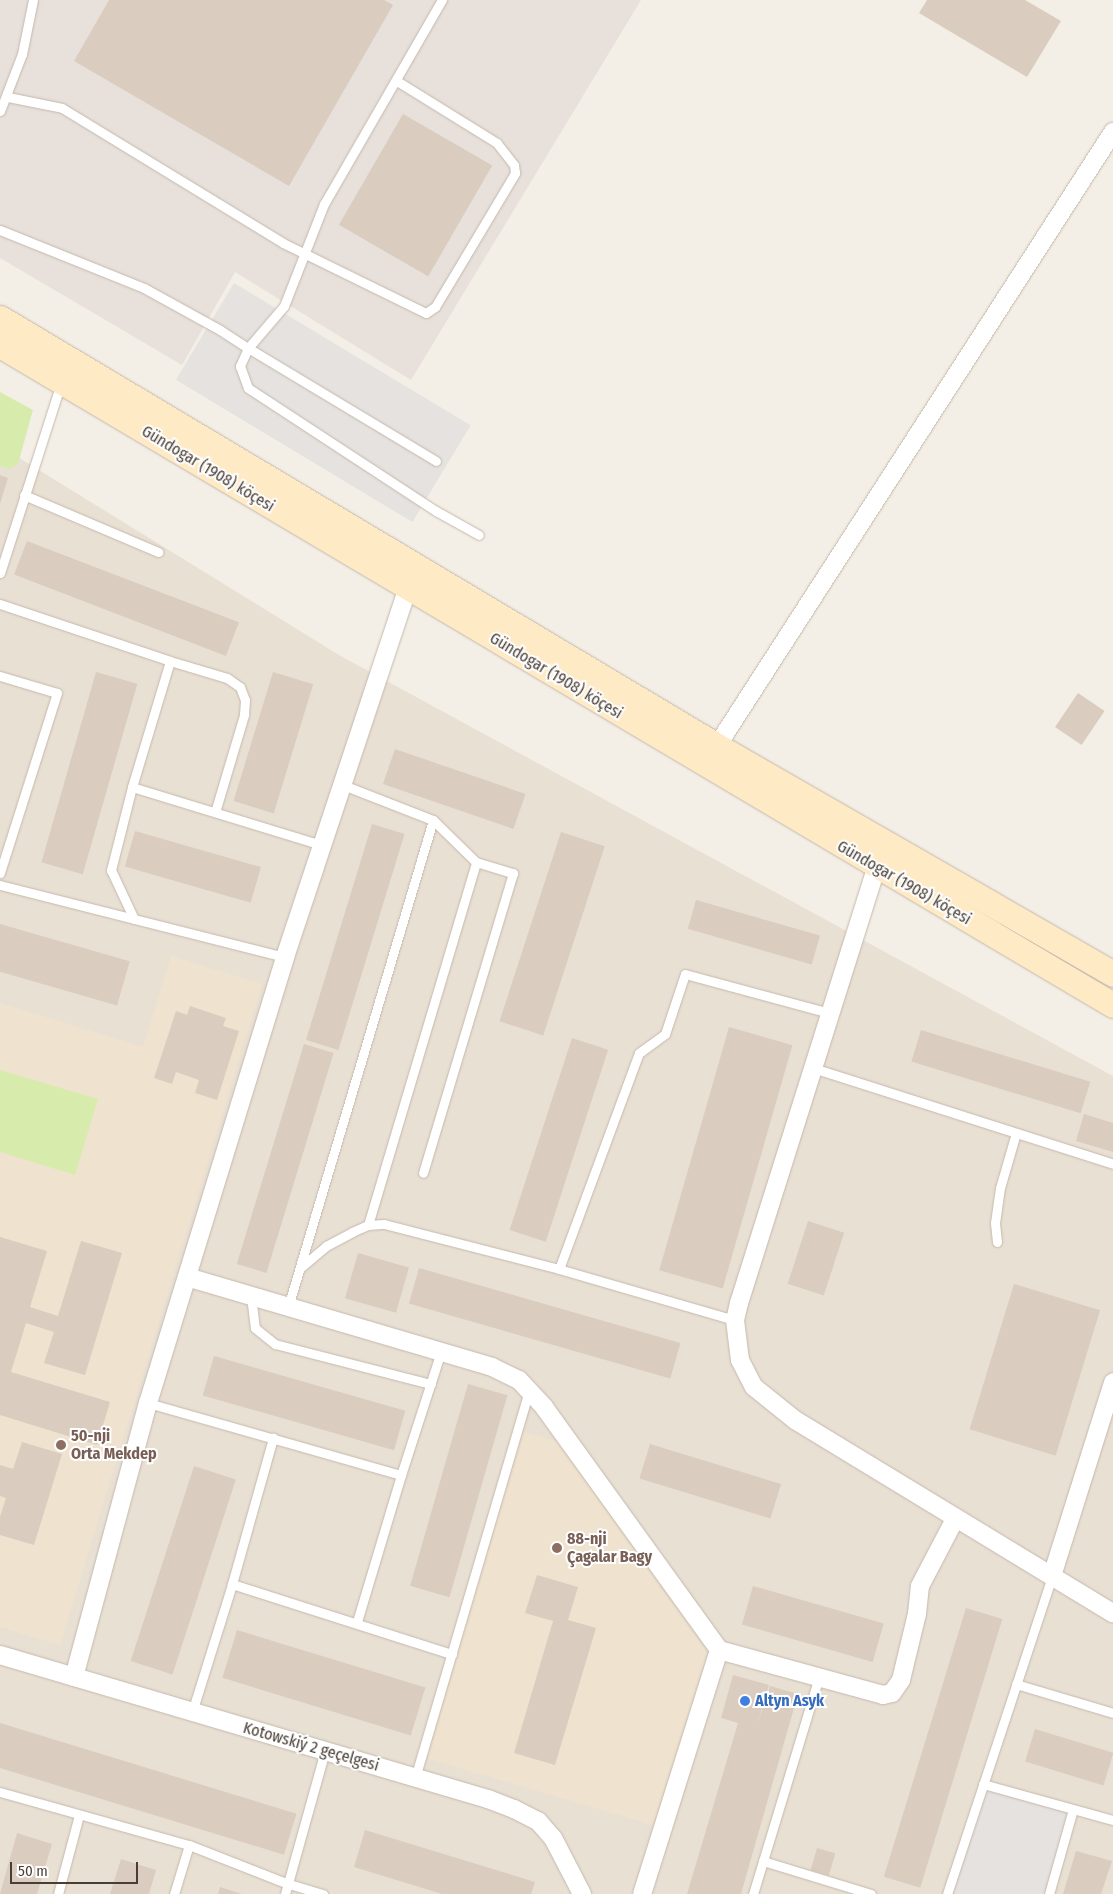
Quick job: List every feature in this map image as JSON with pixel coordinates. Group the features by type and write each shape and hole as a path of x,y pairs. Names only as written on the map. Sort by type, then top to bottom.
{"main road":[{"name":"Gündogar (1908) köçesi","path":"0,318 875,867 1113,1005"},
{"name":"Gündogar (1908) köçesi","path":"0,345 413,578 718,746 1113,974"}],"street":[{"path":"718,746 1113,132"},
{"path":"74,1677 148,1403 285,957 413,578"},
{"path":"887,842 875,867 735,1320 740,1360 754,1387 795,1420 955,1519 1113,1613"},
{"path":"187,1277 492,1367 519,1380 544,1407 719,1650 883,1695 892,1693 901,1680 917,1614 920,1586 955,1519"},
{"path":"1052,1576 1113,1382"},
{"path":"642,1894 719,1650"},
{"name":"Kotowskiý 2 geçelgesi","path":"0,1654 488,1799 538,1821 553,1838 582,1894"}],"lane":[{"path":"0,111 8,97 22,54 33,0"},
{"path":"442,0 397,81 324,204 306,255 284,306 248,348 240,366 248,388 436,511 479,535"},
{"path":"8,97 62,108 306,255 426,313 435,307 515,173 509,154 497,142 397,81"},
{"path":"0,230 144,288 248,348 436,462"},
{"path":"0,574 61,381"},
{"path":"24,495 158,552"},
{"path":"0,604 170,661 227,678 240,687 245,700 244,715 215,812"},
{"path":"134,919 111,870 132,788 170,661"},
{"path":"0,676 57,693 0,873"},
{"path":"343,785 433,820 476,862 513,873 423,1173"},
{"path":"132,788 322,845"},
{"path":"288,1307 433,820"},
{"path":"368,1225 476,862"},
{"path":"0,885 285,957"},
{"path":"559,1269 639,1053 665,1034 685,974 830,1013"},
{"path":"814,1068 1113,1164"},
{"path":"998,1242 995,1223 1000,1188 1016,1133"},
{"path":"300,1268 326,1246 368,1225 384,1224 559,1269 735,1320"},
{"path":"251,1296 255,1328 275,1344 431,1384"},
{"path":"357,1622 401,1475 441,1352"},
{"path":"415,1778 529,1391"},
{"path":"148,1403 401,1475"},
{"path":"192,1712 232,1584 273,1438"},
{"path":"946,1894 1052,1576"},
{"path":"232,1584 357,1622 452,1654"},
{"path":"753,1894 819,1678"},
{"path":"1016,1684 1113,1713"},
{"path":"285,1894 286,1883 325,1751"},
{"path":"983,1784 1113,1820"},
{"path":"0,1792 189,1845 286,1883 322,1894"},
{"path":"1049,1894 1073,1809"},
{"path":"58,1894 79,1815"},
{"path":"174,1894 189,1845"},
{"path":"763,1861 871,1894"}],"shaded area":[{"path":"0,0 641,0 411,380 235,272 182,365 0,258"},
{"path":"234,283 471,425 412,522 176,380"},
{"path":"0,446 339,655 1113,1076 1113,1894 0,1894"},
{"name":"50-nji Orta Mekdep","path":"171,956 262,984 60,1645 0,1627 0,1003 143,1047"},
{"name":"88-nji Çagalar Bagy","path":"515,1429 558,1442 707,1653 656,1826 419,1756"},
{"path":"987,1790 1068,1813 1043,1894 953,1894"}],"green space":[{"path":"0,392 33,410 18,464 9,469 0,466"},
{"path":"0,1070 98,1099 75,1175 0,1152"}],"building":[{"path":"109,0 384,0 393,5 289,186 74,61"},
{"path":"927,0 1025,0 1061,21 1027,77 919,13"},
{"path":"403,114 492,166 428,276 339,225"},
{"path":"0,475 8,478 0,504"},
{"path":"27,541 239,622 226,656 14,575"},
{"path":"96,672 137,684 83,874 41,862"},
{"path":"273,672 313,684 274,813 234,801"},
{"path":"1078,693 1105,711 1082,745 1055,727"},
{"path":"395,749 525,794 513,829 383,784"},
{"path":"372,824 405,834 338,1050 306,1040"},
{"path":"135,831 261,867 251,903 125,867"},
{"path":"561,832 605,846 543,1035 500,1021"},
{"path":"696,900 820,936 812,964 688,929"},
{"path":"0,924 130,961 117,1005 0,972"},
{"path":"190,1006 226,1018 223,1026 239,1031 217,1100 195,1093 199,1080 176,1072 172,1084 154,1078 176,1011 187,1015"},
{"path":"729,1027 792,1045 723,1288 659,1270"},
{"path":"921,1030 1090,1082 1081,1113 911,1062"},
{"path":"572,1038 608,1050 546,1242 510,1230"},
{"path":"304,1044 334,1053 266,1273 237,1264"},
{"path":"1084,1114 1113,1123 1113,1152 1076,1141"},
{"path":"808,1221 844,1233 824,1296 788,1284"},
{"path":"0,1237 47,1251 30,1307 58,1316 81,1241 122,1253 85,1375 44,1363 54,1332 26,1323 11,1372 110,1402 97,1445 0,1415"},
{"path":"358,1253 409,1268 396,1313 345,1298"},
{"path":"419,1268 680,1343 670,1379 409,1304"},
{"path":"1014,1284 1100,1310 1056,1456 970,1429"},
{"path":"214,1356 405,1411 394,1450 203,1395"},
{"path":"468,1384 507,1395 450,1597 410,1586"},
{"path":"22,1442 62,1454 34,1545 0,1535 0,1517 6,1498 0,1496 0,1465 13,1469"},
{"path":"650,1444 781,1484 770,1518 639,1478"},
{"path":"194,1466 236,1480 172,1675 131,1661"},
{"path":"537,1575 578,1587 568,1620 596,1628 555,1765 514,1753 553,1621 525,1613"},
{"path":"753,1586 884,1623 873,1662 742,1624"},
{"path":"966,1608 1002,1619 920,1888 884,1877"},
{"path":"237,1630 425,1688 411,1735 222,1678"},
{"path":"733,1675 769,1685 756,1728 770,1686 798,1694 741,1894 687,1894 738,1723 721,1718"},
{"path":"0,1723 296,1814 284,1855 0,1768"},
{"path":"1035,1729 1113,1753 1103,1785 1025,1762"},
{"path":"365,1830 535,1882 531,1894 442,1894 354,1867"},
{"path":"17,1833 52,1844 37,1894 0,1894"},
{"path":"817,1848 835,1853 829,1875 811,1870"},
{"path":"1076,1851 1112,1861 1101,1894 1063,1894"},
{"path":"121,1859 156,1870 149,1894 110,1894"},
{"path":"220,1887 242,1894 218,1894"}],"place":[{"name":"50-nji Orta Mekdep","path":"61,1445"},
{"name":"88-nji Çagalar Bagy","path":"557,1548"},
{"name":"Altyn Asyk","path":"745,1701"}]}
